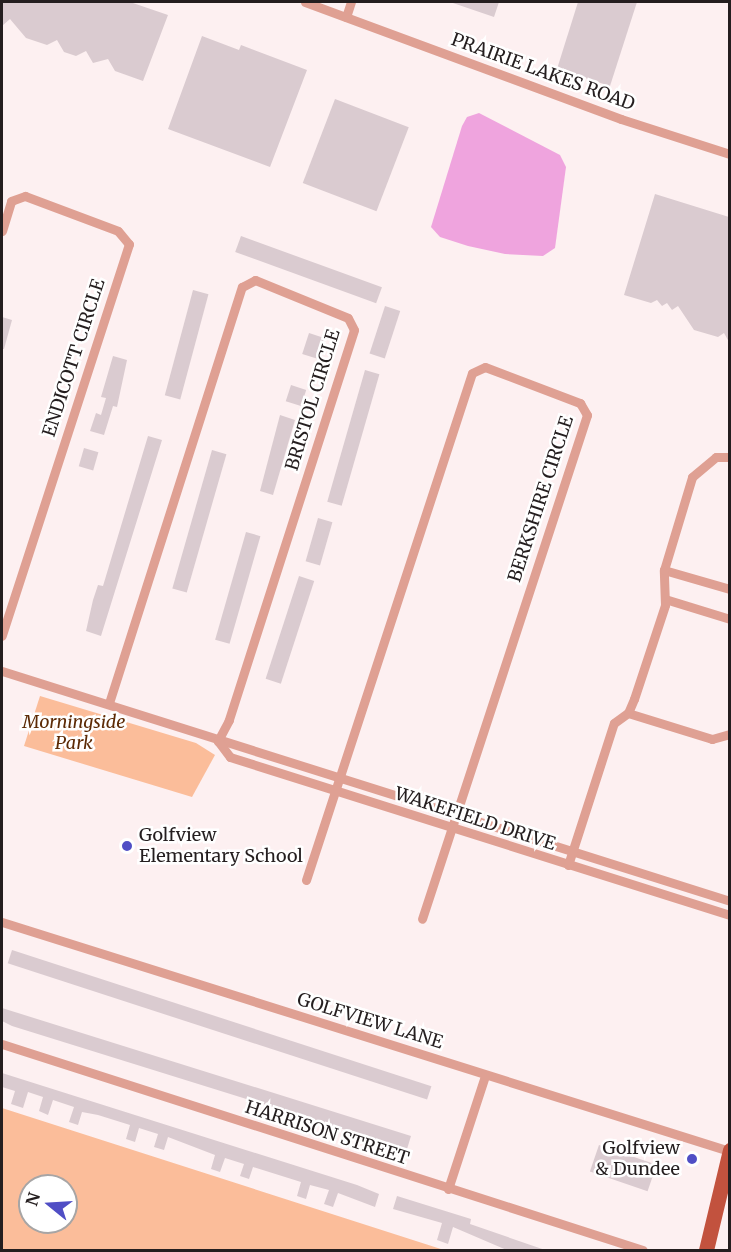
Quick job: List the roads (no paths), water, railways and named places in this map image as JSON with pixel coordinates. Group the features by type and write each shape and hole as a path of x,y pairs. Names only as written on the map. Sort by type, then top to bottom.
{"main road":[{"path":"706,1251 729,1151"}],"street":[{"name":"PRAIRIE LAKES ROAD","path":"305,2 729,154"},
{"path":"346,17 351,2"},
{"name":"ENDICOTT CIRCLE","path":"2,231 11,201 25,196 118,231 129,244 2,636"},
{"name":"BRISTOL CIRCLE","path":"109,703 242,287 255,280 348,318 354,330 229,720 218,741"},
{"name":"BERKSHIRE CIRCLE","path":"306,880 472,373 485,367 580,403 587,415 455,812 422,919"},
{"path":"568,865 614,723 627,713 665,598 664,570 692,477 716,457 729,457"},
{"path":"664,570 729,589"},
{"path":"665,598 729,619"},
{"name":"WAKEFIELD DRIVE","path":"2,671 109,703 218,741 235,742 729,901"},
{"path":"627,713 712,739 729,734"},
{"name":"WAKEFIELD DRIVE","path":"218,741 230,756 336,792 729,915"},
{"path":"651,892 656,877"},
{"name":"GOLFVIEW LANE","path":"2,922 729,1151"},
{"name":"HARRISON STREET","path":"2,1044 643,1251"},
{"path":"448,1189 485,1076"}],"place":[{"name":"Golfview Elementary School","path":"127,846"},
{"name":"Golfview & Dundee","path":"692,1159"}],"park label":[{"name":"Morningside Park","path":"74,733"}]}
